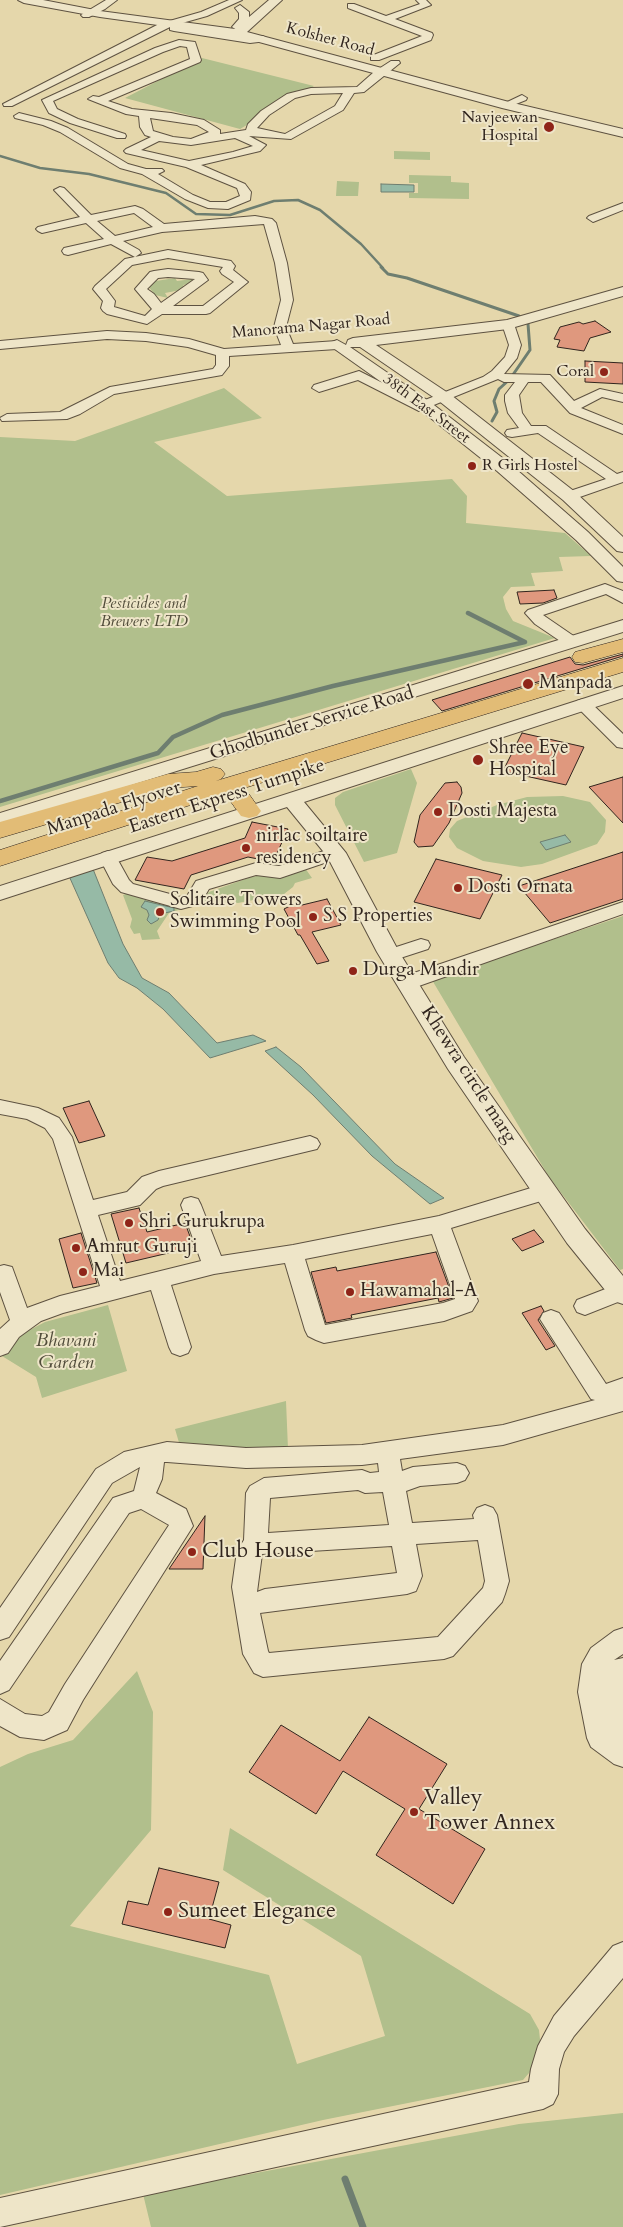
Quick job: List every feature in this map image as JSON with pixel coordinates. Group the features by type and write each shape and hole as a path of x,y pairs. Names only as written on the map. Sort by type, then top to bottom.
{"main road":[{"name":"Eastern Express Turnpike","path":"0,830 82,800 168,781 199,779 623,645"},
{"name":"Eastern Express Turnpike","path":"0,870 244,803 329,766 344,752 623,665"},
{"name":"Manpada Flyover","path":"0,846 344,752"},
{"name":"Manpada Flyover","path":"0,858 175,797 199,779"}],"street":[{"name":"Kolshet Road","path":"24,0 100,9 186,25 295,38 623,124"},
{"name":"Kolshet Road","path":"59,0 166,25 209,22 263,39 506,105 623,133"},
{"path":"100,9 121,0"},
{"path":"238,31 276,0"},
{"path":"366,0 351,6 429,37 375,58"},
{"path":"387,19 426,5 421,0"},
{"path":"238,31 244,20 242,4"},
{"path":"209,22 242,4"},
{"path":"19,112 204,14 242,4"},
{"path":"4,104 166,25"},
{"path":"63,88 130,112 171,116 200,122 216,132 210,136 184,140 135,135 74,121 53,111 46,100 63,88 159,50 179,43 191,44 196,60 99,100"},
{"path":"254,132 251,129 252,126 265,113 291,96 312,91 360,90 378,74 395,63"},
{"path":"19,112 52,117 99,139 137,162 144,171 168,187 208,205 228,206 246,198 241,186 189,164 130,151 157,138 191,142 254,132 287,137 340,108 351,90"},
{"path":"506,105 522,98"},
{"path":"4,104 84,141 124,166 144,171 170,170 189,164 235,155 256,149 261,145 238,134"},
{"path":"84,141 135,135 145,127 144,114"},
{"path":"60,190 88,219 113,240 135,253"},
{"path":"593,218 623,206"},
{"path":"42,228 135,210 162,228"},
{"path":"68,251 162,228 255,220 269,222 281,263 287,300 280,327 289,349"},
{"path":"146,337 144,327 147,320 159,310 206,310 242,282 226,271 229,266 228,264 208,260 168,254 139,262 129,262 99,289 109,301 107,308 111,311 147,320"},
{"name":"Manorama Nagar Road","path":"0,345 107,335 146,337 189,344 223,353 337,345 508,324 623,291"},
{"path":"318,388 359,375 422,406 488,380 497,374 511,358 515,345 508,324"},
{"name":"38th East Street","path":"360,342 445,398 569,496 623,547"},
{"name":"38th East Street","path":"337,345 502,467 582,536 623,577"},
{"path":"7,418 62,416 75,411 110,391 217,372 222,366 223,353"},
{"path":"525,377 512,394 512,401 515,413 527,430"},
{"path":"504,378 545,378 575,410 623,430"},
{"path":"572,407 600,393 623,398"},
{"path":"512,433 541,429 620,478"},
{"path":"569,496 620,478"},
{"path":"582,536 604,530"},
{"path":"572,642 540,621 533,613 605,589 614,591 623,598"},
{"name":"Ghodbunder Service Road","path":"0,820 82,800 623,626"},
{"path":"0,893 108,857 244,803 291,799 623,692"},
{"path":"587,703 621,728"},
{"path":"587,703 623,744"},
{"name":"Khewra circle marg","path":"291,799 336,853 400,969 456,1063 544,1192 576,1236 622,1293"},
{"path":"108,857 122,884 181,903 194,900 202,885 256,869 280,872 336,853"},
{"path":"400,969 623,908"},
{"path":"400,969 421,945"},
{"path":"400,969 432,961"},
{"path":"0,1107 31,1113 52,1123 62,1137 113,1291"},
{"path":"87,1210 133,1199 150,1183 160,1179 310,1144"},
{"path":"0,1347 12,1331 33,1315 60,1305 214,1266 293,1253 439,1224 544,1192"},
{"path":"191,1205 214,1266"},
{"path":"293,1253 316,1330 324,1334 444,1312 467,1301 439,1224"},
{"path":"4,1273 22,1324"},
{"path":"158,1280 180,1347"},
{"path":"586,1306 622,1293"},
{"path":"551,1319 599,1392 604,1394 623,1387"},
{"path":"0,1629 104,1476 132,1459 167,1452 246,1458 362,1454 503,1436 623,1402"},
{"path":"247,1607 265,1600 407,1584 410,1576 387,1451"},
{"path":"143,1498 150,1479 153,1455"},
{"path":"256,1544 258,1493 264,1488 362,1480 365,1483 410,1481 412,1477 457,1473"},
{"path":"0,1682 121,1505 143,1498 178,1516 182,1526 74,1692 58,1721 44,1728 20,1725 0,1711"},
{"path":"487,1522 497,1581 493,1594 444,1648 262,1665 256,1654 244,1587 249,1551 256,1544 402,1535 487,1522"},
{"path":"623,1639 600,1656 595,1664 591,1692 600,1738 623,1755"},
{"path":"623,1670 613,1672 610,1696 618,1724 623,1730"},
{"path":"0,2213 543,2094 545,2069 552,2046 564,2026 623,1956"}],"green space":[{"path":"202,58 314,86 240,129 125,98"},
{"path":"394,151 430,152 430,160 394,159"},
{"path":"409,175 451,176 451,182 469,183 469,199 409,198 409,193 418,193 418,183 409,183"},
{"path":"337,181 359,182 358,196 336,196"},
{"path":"175,278 177,281 192,279 195,283 183,285 186,289 165,293 168,298 155,295 148,286 156,281"},
{"name":"Pesticides and Brewers LTD","path":"224,388 262,418 154,442 227,496 452,479 467,496 466,523 565,533 591,556 559,557 563,571 531,573 535,586 511,587 503,597 506,609 513,621 555,638 0,807 0,437 75,441"},
{"path":"411,769 417,783 397,853 364,862 335,805 335,798 343,792"},
{"path":"563,796 590,802 606,820 605,832 597,844 542,864 521,867 483,861 457,848 449,837 450,829 457,821 497,805 527,797"},
{"path":"305,868 312,878 295,883 284,894 238,903 206,901 169,913 157,931 160,939 142,940 140,933 134,934 130,927 132,919 123,895 132,892 202,900 209,892 251,877"},
{"path":"623,916 623,1269 620,1270 549,1177 432,980"},
{"name":"Bhavani Garden","path":"108,1305 127,1371 42,1398 36,1377 2,1356 24,1333 45,1322"},
{"path":"286,1401 288,1449 222,1449 180,1446 175,1429"},
{"path":"137,1671 153,1712 151,1830 70,1926 269,1975 297,2064 385,2036 361,1956 223,1870 230,1828 530,2014 539,2030 541,2049 535,2066 523,2080 323,2120 0,2195 0,1767 28,1754 73,1740"},
{"path":"623,2113 623,2227 151,2227 143,2194 519,2124"}],"shaded area":[{"path":"381,184 414,185 414,192 381,192"},
{"path":"565,835 571,842 546,850 540,842"},
{"path":"93,869 123,944 142,978 169,993 217,1043 253,1035 266,1041 210,1058 163,1009 137,988 119,978 108,963 69,876"},
{"name":"Solitaire Towers Swimming Pool","path":"145,901 174,908 174,911 160,914 158,920 151,924 147,920 149,915 147,910 141,907"},
{"path":"276,1047 301,1067 395,1164 444,1198 430,1204 372,1156 313,1095 265,1051"}],"building":[{"path":"595,321 611,332 590,338 584,351 557,347 560,340 554,339 560,327 579,322 583,324"},
{"name":"Coral","path":"585,361 623,363 623,384 585,382"},
{"path":"554,590 557,598 543,603 520,604 517,592"},
{"path":"623,654 623,656 442,711 432,700 570,657 575,664 583,665"},
{"path":"522,733 584,747 566,785 503,771"},
{"path":"623,777 623,823 589,787"},
{"name":"Dosti Majesta","path":"457,782 461,787 462,793 449,823 433,846 418,847 414,842 420,815 445,783"},
{"name":"nirlac soiltaire residency","path":"252,822 288,829 273,862 248,857 191,875 184,889 135,880 147,857 172,861 245,838"},
{"path":"623,852 623,899 550,923 519,886"},
{"name":"Dosti Ornata","path":"436,859 502,875 480,919 414,902"},
{"name":"S S Properties","path":"327,899 341,925 312,932 329,961 317,964 284,909 296,903 298,906"},
{"path":"89,1101 105,1136 79,1143 63,1108"},
{"path":"139,1208 147,1232 185,1223 194,1247 126,1263 111,1214"},
{"path":"534,1230 544,1242 522,1251 512,1239"},
{"path":"81,1233 97,1283 73,1288 59,1239"},
{"path":"436,1252 453,1298 439,1302 438,1298 351,1315 352,1318 326,1323 311,1272 336,1267 337,1271"},
{"path":"541,1306 544,1311 538,1320 555,1346 546,1350 522,1313"},
{"name":"Club House","path":"205,1516 203,1569 169,1569"},
{"name":"Valley Tower Annex","path":"369,1717 447,1764 419,1809 485,1849 453,1904 376,1855 405,1809 343,1771 316,1814 249,1772 281,1725 340,1761"},
{"name":"Sumeet Elegance","path":"159,1868 219,1882 209,1919 231,1925 225,1948 122,1924 128,1901 148,1905"}],"waterway":[{"path":"0,156 40,168 89,174 166,193 196,214 230,215 274,201 298,200 320,210 361,244 383,268"},
{"path":"381,267 388,274 407,278 519,316"},
{"path":"492,421 497,412 494,401 499,389 510,379 530,350 528,324"},
{"path":"0,801 158,753 173,737 222,715 333,686 525,642 468,613"},
{"path":"345,2179 363,2227"}],"place":[{"name":"Navjeewan Hospital","path":"549,127"},
{"name":"Coral","path":"604,372"},
{"name":"R Girls Hostel","path":"472,466"},
{"name":"Manpada","path":"528,684"},
{"name":"Shree Eye Hospital","path":"478,760"},
{"name":"Dosti Majesta","path":"438,812"},
{"name":"nirlac soiltaire residency","path":"246,848"},
{"name":"Dosti Ornata","path":"458,888"},
{"name":"Solitaire Towers Swimming Pool","path":"160,912"},
{"name":"S S Properties","path":"313,917"},
{"name":"Durga Mandir","path":"353,971"},
{"name":"Shri Gurukrupa","path":"129,1223"},
{"name":"Amrut Guruji","path":"76,1248"},
{"name":"Mai","path":"83,1272"},
{"name":"Hawamahal-A","path":"350,1292"},
{"name":"Club House","path":"192,1552"},
{"name":"Valley Tower Annex","path":"414,1812"},
{"name":"Sumeet Elegance","path":"168,1912"}]}
